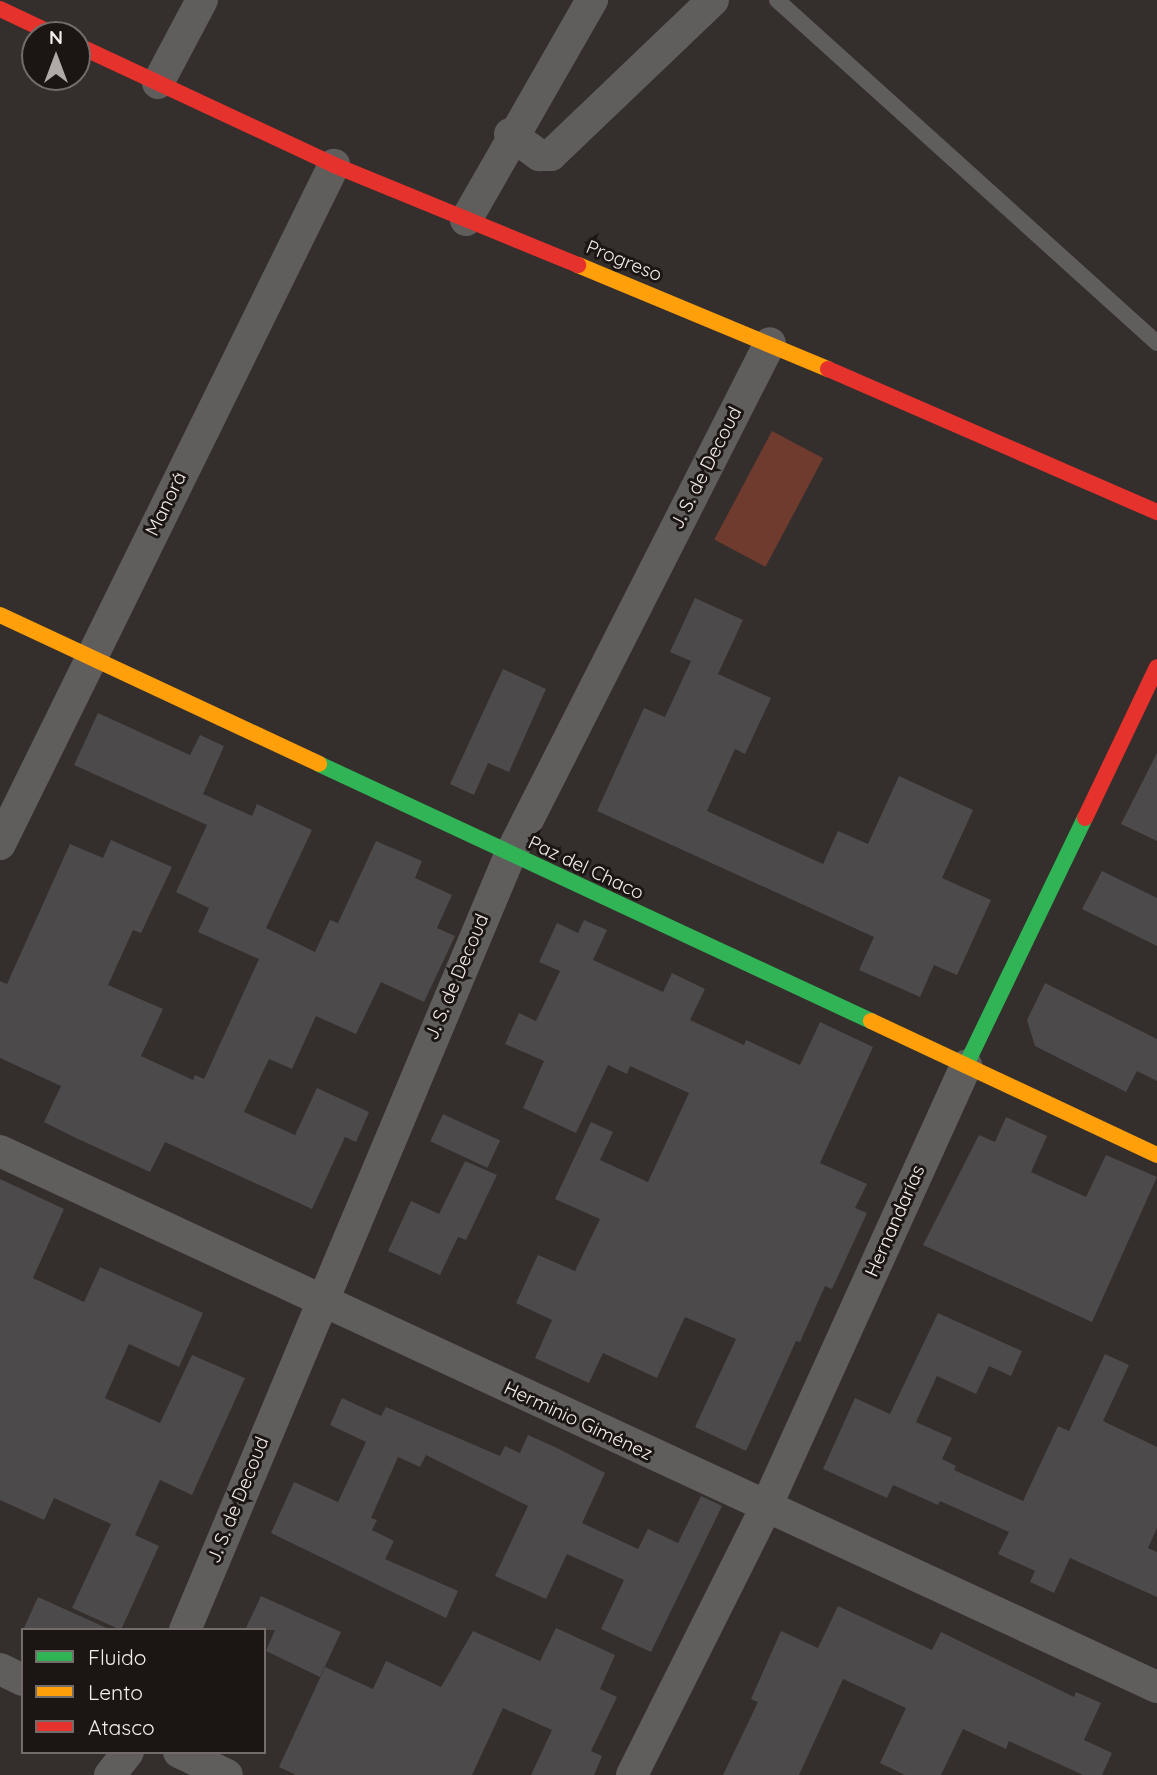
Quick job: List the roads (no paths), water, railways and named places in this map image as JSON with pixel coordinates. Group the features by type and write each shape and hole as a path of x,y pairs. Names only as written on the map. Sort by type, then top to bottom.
{"street":[{"path":"158,83 202,0"},
{"path":"466,220 510,134 592,0"},
{"path":"510,134 539,155 551,155 713,0"},
{"path":"0,9 25,21"},
{"name":"Progreso","path":"91,52 334,165 770,343 1157,512"},
{"name":"Manorá","path":"0,844 334,165"},
{"name":"J. S. de Decoud","path":"186,1628 320,1299 510,855 770,343"},
{"name":"Paz del Chaco","path":"0,615 89,659 1157,1155"},
{"name":"Hernandarías","path":"632,1775 765,1509 966,1065 1157,667"},
{"name":"Herminio Giménez","path":"0,1151 765,1509 1157,1687"},
{"path":"0,1669 21,1679"},
{"path":"110,1775 126,1754"},
{"path":"183,1754 227,1775"}],"lane":[{"path":"777,0 1157,342"}]}
